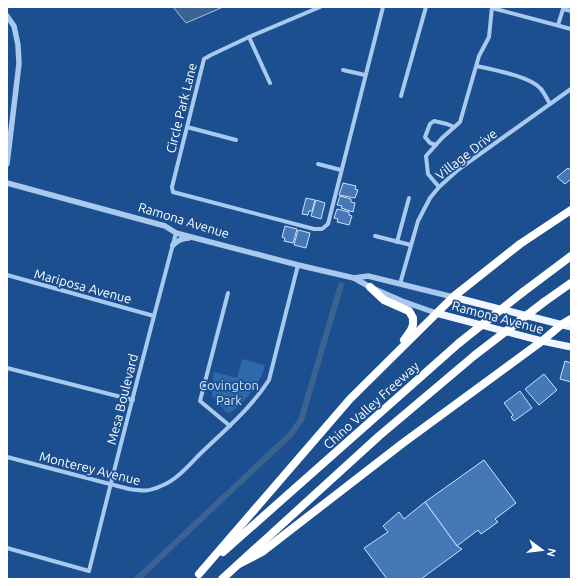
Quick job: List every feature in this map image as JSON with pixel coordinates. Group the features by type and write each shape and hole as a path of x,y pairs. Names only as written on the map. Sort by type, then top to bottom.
{"highway":[{"path":"196,576 350,398 436,313 453,297 520,244 571,210"},
{"name":"Chino Valley Freeway","path":"196,576 459,343 571,256"},
{"path":"222,579 379,436 475,356 544,302 571,283"},
{"path":"370,288 384,300 409,311 413,318 411,330 389,360"},
{"path":"239,564 262,552 571,318"}],"main road":[{"name":"Ramona Avenue","path":"453,297 571,327"},
{"name":"Ramona Avenue","path":"436,313 542,341 571,347"}],"street":[{"name":"Circle Park Lane","path":"320,7 249,37 204,59 172,187 173,192 314,229 322,229 328,224 341,170"},
{"path":"318,164 341,170 382,7"},
{"path":"401,96 426,7"},
{"path":"439,187 428,174 426,156 442,138 460,122 479,56 489,37 492,8 571,28"},
{"path":"558,25 563,9 571,11"},
{"path":"7,16 14,26 18,45 19,64 7,164"},
{"path":"249,37 270,83"},
{"path":"477,66 524,78 533,82 540,88 550,104"},
{"path":"343,70 365,75"},
{"name":"Village Drive","path":"400,284 418,221 430,198 439,187 459,169 571,89"},
{"path":"436,145 430,143 425,137 430,124 434,121 454,127"},
{"path":"187,127 236,140"},
{"name":"Ramona Avenue","path":"7,182 165,226 176,233 197,239 354,278 370,288 436,313"},
{"path":"397,242 409,198"},
{"name":"Mesa Boulevard","path":"7,548 89,571 176,233"},
{"path":"375,236 411,245"},
{"path":"173,245 184,238 197,239"},
{"name":"Monterey Avenue","path":"7,457 111,485 145,491 162,486 175,478 230,426 261,393 269,380 298,265"},
{"name":"Mariposa Avenue","path":"7,275 154,316"},
{"name":"Ramona Avenue","path":"354,278 368,276 453,297"},
{"path":"228,293 200,401 230,426"},
{"path":"7,368 133,400"}],"green space":[{"name":"Covington Park","path":"242,359 265,365 259,381 253,390 235,409 228,413 212,396 214,372 237,378"}],"shaded area":[{"path":"173,7 223,7 186,23"}],"building":[{"path":"568,168 571,171 571,179 565,184 557,177"},
{"path":"343,183 356,186 355,189 358,190 355,198 339,195"},
{"path":"340,196 351,199 351,202 355,203 353,212 337,205"},
{"path":"306,198 315,200 312,211 309,211 308,215 302,214"},
{"path":"316,200 325,203 321,219 311,216"},
{"path":"337,209 349,212 349,215 352,216 349,225 337,222 338,219 334,218"},
{"path":"285,226 297,229 293,243 284,241 285,238 282,237"},
{"path":"298,230 310,233 306,248 294,245"},
{"path":"565,361 571,363 571,382 560,379"},
{"path":"544,374 557,390 539,405 525,389"},
{"path":"520,391 532,408 514,421 511,417 513,415 504,403"},
{"path":"484,460 516,503 495,519 498,522 481,534 478,530 457,546 425,502"},
{"path":"425,502 457,546 462,549 421,579 387,579 364,548 388,532 383,526 399,512 404,519"}],"waterway":[{"path":"137,579 290,435 301,420 341,285"}]}
